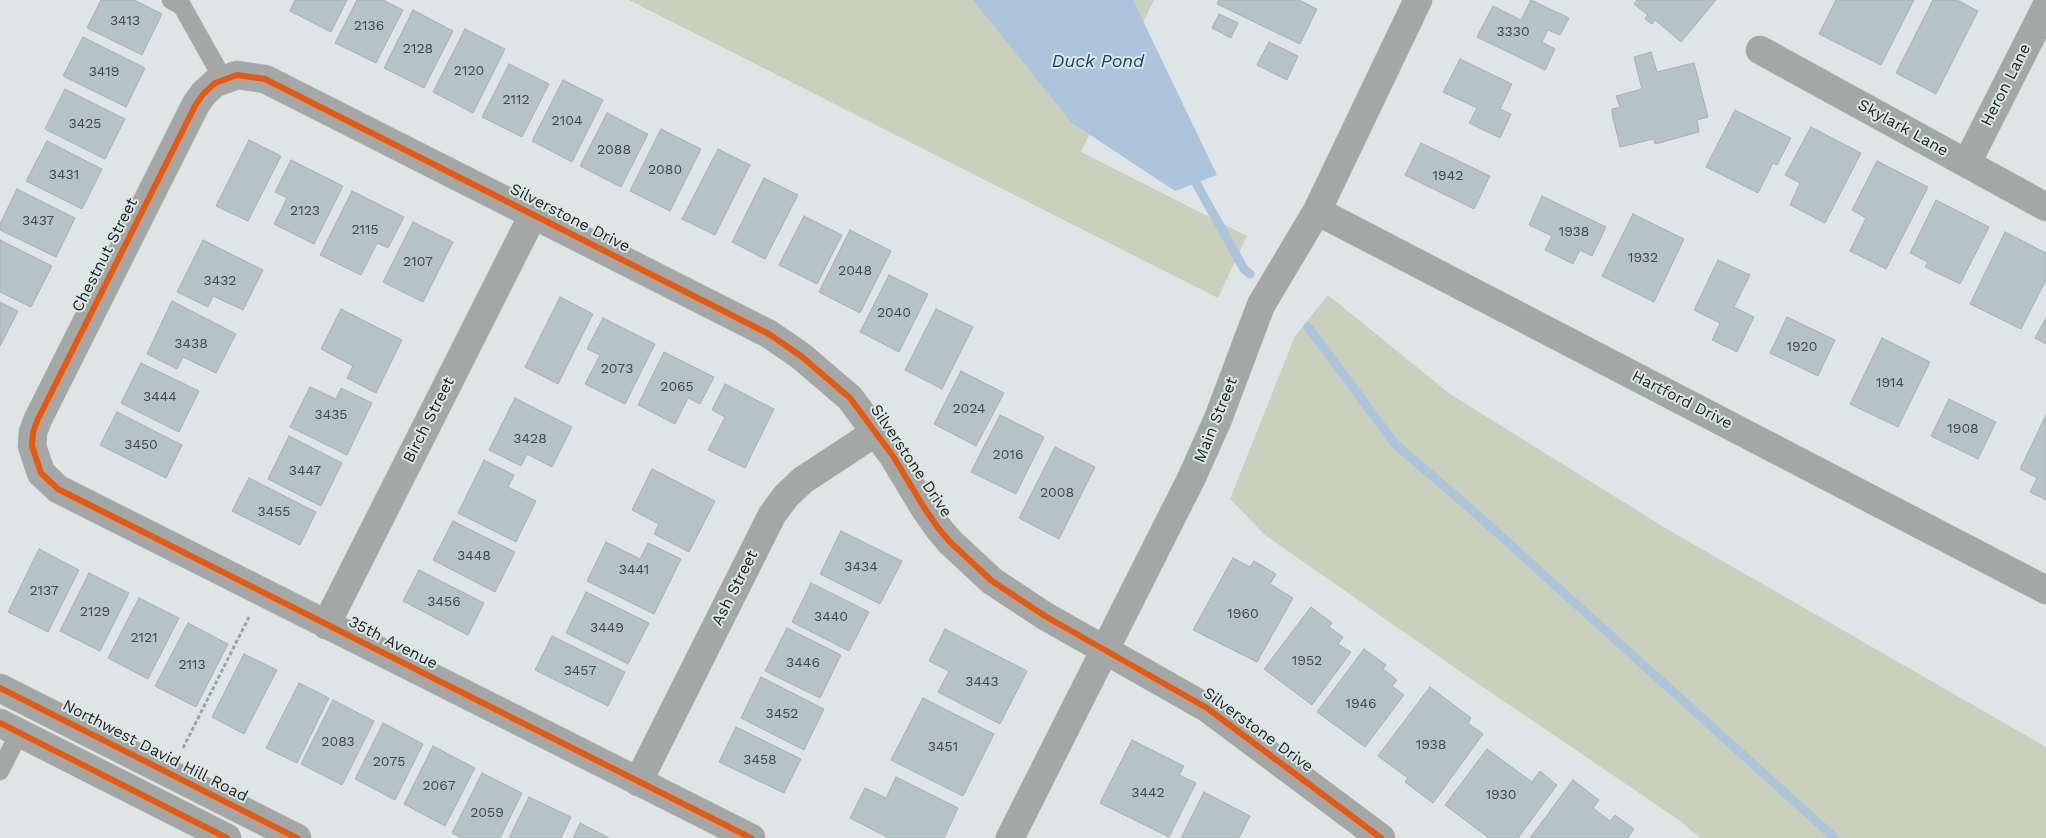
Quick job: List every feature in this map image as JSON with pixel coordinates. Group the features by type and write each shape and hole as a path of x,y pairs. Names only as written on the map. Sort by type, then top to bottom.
{"street":[{"name":"Main Street","path":"1010,838 1192,477 1218,419 1261,305 1317,211 1418,0"},
{"name":"Heron Lane","path":"1966,163 2046,7"},
{"name":"Skylark Lane","path":"1760,50 2046,206"},
{"name":"Silverstone Drive","path":"226,78 246,75 265,79 769,334 830,379 850,398 876,432 925,509 950,542 992,581 1014,596 1207,708 1381,838"},
{"name":"Chestnut Street","path":"35,460 32,442 38,419 196,104 204,92 226,78"},
{"name":"Hartford Drive","path":"1317,211 2046,590"},
{"name":"Birch Street","path":"326,625 533,214"},
{"name":"Ash Street","path":"638,782 772,515 786,496 804,480 876,432"},
{"name":"35th Avenue","path":"35,460 41,473 58,489 751,838"},
{"name":"Northwest David Hill Road","path":"0,688 297,838"},
{"path":"9,728 226,838"}],"lane":[{"path":"171,0 182,6 226,78"},
{"path":"0,771 9,728"}],"path":[{"path":"170,774 261,592"}],"green space":[{"path":"629,0 1154,0 1081,152 1247,236 1218,298"},
{"path":"1328,295 1450,394 1667,529 2046,747 2046,838 1700,838 1679,820 1474,681 1265,535 1230,499 1295,336"}],"water":[{"name":"Duck Pond","path":"973,0 1133,0 1217,175 1175,191 1072,123"}],"building":[{"path":"101,0 134,0 162,14 142,55 87,28"},
{"path":"295,0 347,0 331,32 290,11"},
{"path":"357,0 383,0 403,10 376,63 335,43"},
{"path":"1219,0 1299,0 1317,9 1300,44 1217,4"},
{"path":"1531,0 1569,18 1560,35 1548,30 1542,42 1555,49 1545,70 1477,37 1493,6 1521,20"},
{"path":"1637,0 1716,0 1681,42 1655,20 1652,24 1645,19 1648,15 1634,4"},
{"path":"1836,0 1914,0 1881,65 1819,34"},
{"path":"1933,0 1957,0 1978,11 1936,94 1896,73"},
{"path":"413,10 453,31 424,88 384,68"},
{"path":"1219,14 1238,23 1231,38 1212,28"},
{"path":"465,29 505,49 473,113 433,92"},
{"path":"83,37 145,68 126,107 63,76"},
{"path":"1269,42 1298,56 1287,80 1257,65"},
{"path":"1651,52 1657,72 1694,63 1708,117 1697,120 1699,132 1655,144 1654,139 1620,147 1612,113 1612,109 1620,107 1616,96 1642,89 1634,57"},
{"path":"1460,59 1512,84 1500,109 1511,114 1500,138 1469,123 1477,108 1443,92"},
{"path":"509,64 549,84 522,137 482,117"},
{"path":"563,80 603,100 572,162 532,141"},
{"path":"65,89 125,119 105,159 45,129"},
{"path":"1735,110 1791,138 1777,165 1773,163 1758,193 1706,167"},
{"path":"607,113 648,134 621,187 580,166"},
{"path":"1811,127 1861,153 1825,223 1790,205 1800,183 1785,175"},
{"path":"661,129 701,149 670,211 630,191"},
{"path":"249,140 281,156 248,221 216,206"},
{"path":"47,141 102,169 82,209 26,181"},
{"path":"1421,143 1490,176 1474,209 1405,175"},
{"path":"718,149 750,165 715,235 682,219"},
{"path":"291,160 343,186 314,244 274,224 287,198 275,192"},
{"path":"1877,161 1928,187 1886,269 1850,251 1866,218 1852,210"},
{"path":"764,178 798,195 765,259 732,242"},
{"path":"17,189 75,218 56,257 0,230 0,224"},
{"path":"352,191 404,217 388,248 377,243 361,275 320,255"},
{"path":"1542,196 1606,227 1592,256 1580,250 1573,264 1545,250 1552,236 1529,225"},
{"path":"1936,200 1989,227 1960,284 1925,267 1928,262 1910,253"},
{"path":"1633,214 1684,239 1654,302 1602,276"},
{"path":"804,216 842,235 817,284 779,265"},
{"path":"413,222 453,242 423,302 383,282"},
{"path":"850,230 891,251 860,313 819,292"},
{"path":"2005,232 2046,253 2046,280 2021,329 1970,304"},
{"path":"0,240 52,266 31,307 0,292"},
{"path":"203,240 263,270 243,310 213,296 208,307 177,292"},
{"path":"1718,260 1750,275 1734,307 1754,317 1737,352 1712,340 1720,323 1694,310"},
{"path":"889,275 928,294 899,352 860,332"},
{"path":"560,297 593,314 558,384 525,367"},
{"path":"172,301 236,334 216,373 183,357 177,369 147,354"},
{"path":"0,302 18,311 0,346"},
{"path":"341,309 402,340 376,393 347,378 353,366 321,349"},
{"path":"936,309 973,327 942,389 905,370"},
{"path":"1787,317 1835,340 1818,376 1770,353"},
{"path":"603,318 655,344 625,404 585,384 600,355 587,349"},
{"path":"2046,318 2046,344 2035,338"},
{"path":"1882,338 1930,362 1898,427 1850,404"},
{"path":"664,352 714,377 700,404 688,398 675,424 638,405"},
{"path":"141,363 199,391 179,432 121,403"},
{"path":"961,371 1004,393 976,446 934,424"},
{"path":"725,384 774,409 745,468 708,450 725,417 712,410"},
{"path":"310,387 336,399 341,388 372,403 347,455 290,427"},
{"path":"515,398 572,427 552,467 527,454 521,466 489,450"},
{"path":"1949,399 1996,422 1978,459 1931,436"},
{"path":"117,412 182,445 166,478 100,445"},
{"path":"1000,415 1044,437 1016,494 971,472"},
{"path":"2046,415 2046,500 2030,492 2037,478 2020,469"},
{"path":"289,436 342,463 321,506 268,479"},
{"path":"1055,447 1095,467 1059,539 1019,518"},
{"path":"484,460 514,475 508,487 536,501 516,542 458,513"},
{"path":"652,469 715,501 689,552 654,534 659,524 632,510"},
{"path":"249,478 316,512 300,545 232,511"},
{"path":"453,521 515,552 495,592 433,560"},
{"path":"841,531 902,561 880,604 820,574"},
{"path":"606,542 640,559 648,543 681,559 654,614 587,581"},
{"path":"39,549 79,570 48,632 8,612"},
{"path":"1233,558 1250,567 1254,561 1276,574 1270,584 1293,598 1257,662 1193,630"},
{"path":"419,570 484,603 468,635 403,601"},
{"path":"89,573 129,593 100,651 60,631"},
{"path":"811,583 869,612 849,651 792,622"},
{"path":"586,592 649,623 628,664 566,633"},
{"path":"139,598 179,618 148,679 108,658"},
{"path":"1311,607 1332,623 1329,627 1343,637 1338,644 1351,652 1312,705 1264,669"},
{"path":"188,623 228,644 196,707 155,686"},
{"path":"787,628 841,655 820,698 765,671"},
{"path":"945,629 1027,671 1000,724 938,692 949,671 929,661"},
{"path":"552,636 625,672 608,706 535,670"},
{"path":"1364,649 1386,665 1383,669 1397,680 1392,686 1404,695 1365,747 1317,712"},
{"path":"244,654 277,670 244,734 212,717"},
{"path":"761,677 824,709 804,750 741,718"},
{"path":"299,683 329,698 297,763 266,748"},
{"path":"1430,687 1471,718 1468,723 1483,734 1433,803 1405,782 1408,778 1378,756"},
{"path":"923,698 994,734 963,796 891,760"},
{"path":"333,700 374,721 342,785 301,764"},
{"path":"383,723 423,744 395,800 355,779"},
{"path":"736,727 801,759 784,793 719,762"},
{"path":"1132,740 1184,766 1179,775 1196,783 1169,837 1100,803"},
{"path":"433,746 475,768 445,826 404,804"},
{"path":"1487,749 1532,782 1540,771 1557,785 1518,838 1489,838 1445,805"},
{"path":"482,773 522,793 500,838 462,838 452,833"},
{"path":"896,777 958,808 944,838 889,838 850,818 865,788 886,798"},
{"path":"1573,780 1599,800 1593,808 1610,821 1615,815 1634,829 1628,838 1530,838"},
{"path":"1204,792 1250,816 1239,838 1181,838"},
{"path":"529,797 571,817 561,838 509,838"},
{"path":"580,823 609,838 573,838"}],"waterway":[{"path":"1191,174 1244,269 1250,274"},
{"path":"1308,327 1395,444 1472,510 1835,838"}],"cycle path":[{"path":"751,838 58,489 41,473 32,446 33,432 38,419 196,104 215,83 237,75 265,79 769,334 801,356 850,398 893,456 939,529 950,542 992,581 1045,616 1207,708 1381,838"},
{"path":"0,688 297,838"},
{"path":"0,723 227,838"}]}
